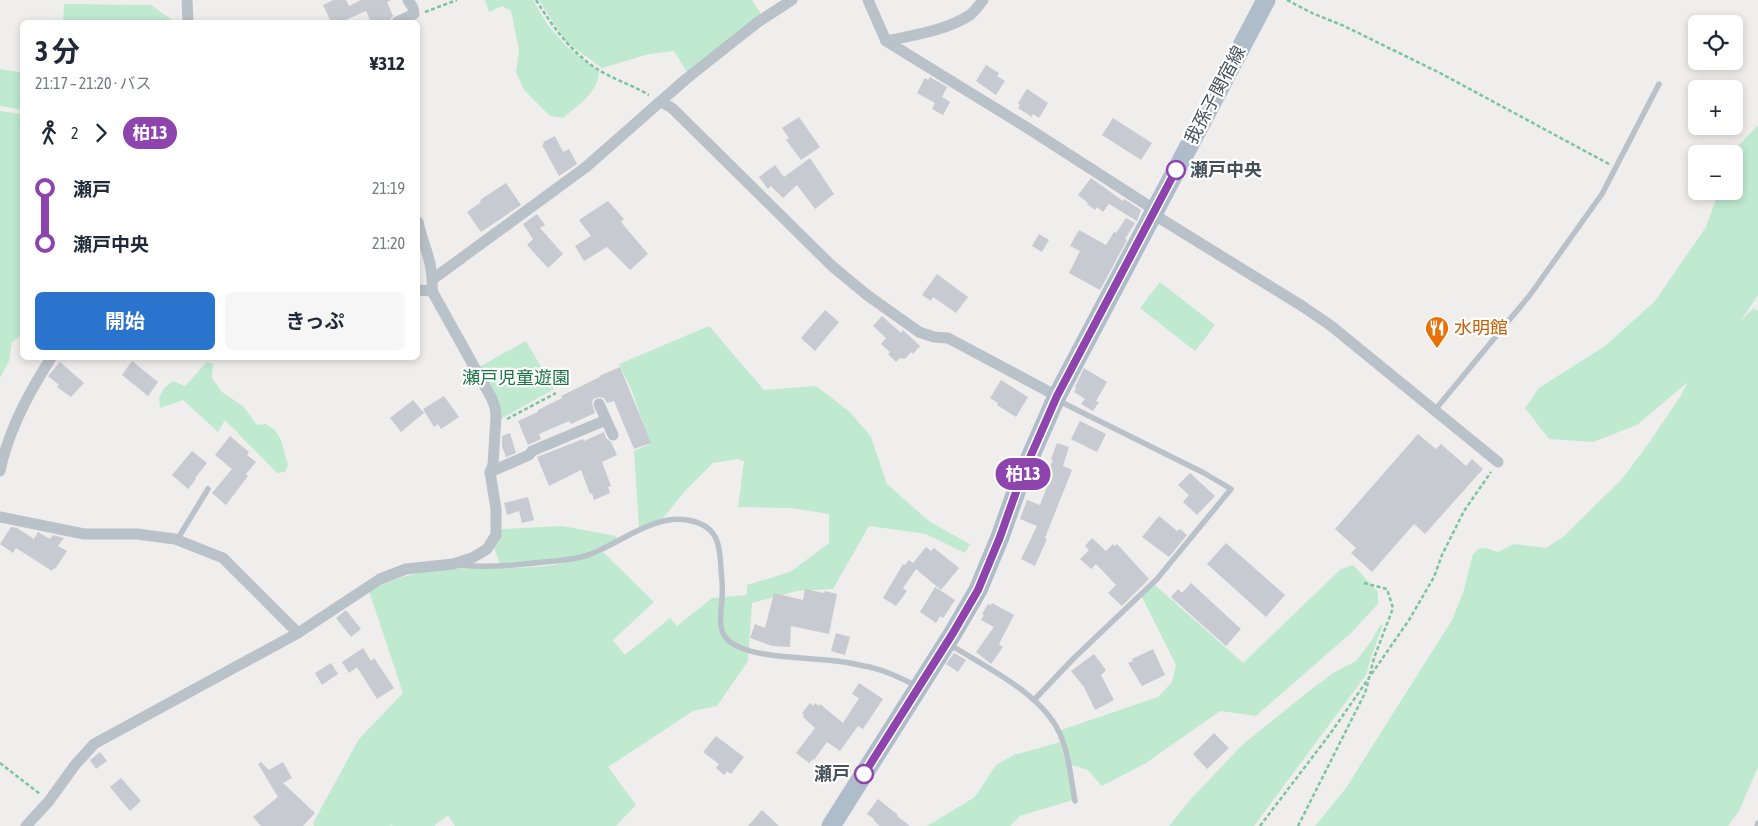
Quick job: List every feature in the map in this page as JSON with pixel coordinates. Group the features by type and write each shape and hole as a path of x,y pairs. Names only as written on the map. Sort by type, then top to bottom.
{"main road":[{"name":"我孫子関宿線","path":"831,826 947,643 978,590 1000,537 1021,478 1056,397 1266,0"}],"street":[{"path":"187,0 188,20"},
{"path":"401,20 414,14 408,0"},
{"path":"433,279 586,167 686,78 774,11 792,0"},
{"path":"868,0 886,41 1026,127 1330,325 1498,462"},
{"path":"886,41 953,24 972,14 983,0"},
{"path":"661,102 672,108 832,266 867,295 919,332 934,337 948,338 1056,397"},
{"path":"26,826 49,801 94,744 298,633 380,579 406,570 454,564 472,558 487,548 496,535 496,509 490,472 493,465 495,407 432,292 433,279 429,254 420,228"},
{"path":"420,290 432,292"},
{"path":"0,471 4,453 33,386 51,360"},
{"path":"599,404 613,435"},
{"path":"490,472 529,455 532,451 606,420"},
{"path":"0,517 84,534 137,534 180,541 223,558 298,633"}],"lane":[{"path":"1434,411 1530,295 1602,194 1659,84"},
{"path":"1034,700 1073,659 1157,578 1231,489 1204,473 1056,397"},
{"path":"180,541 180,535 208,489"},
{"path":"454,564 480,567 513,566 570,559 586,556 655,524 674,519 689,520 706,526 714,533 720,548 721,629 726,639 740,648 758,652 865,666 887,672 918,687"},
{"path":"947,643 1025,692 1050,716 1060,734 1068,759 1075,801"}],"path":[{"path":"414,14 457,0"},
{"path":"536,0 552,26 566,43 586,60 598,69 632,85 661,102"},
{"path":"1288,0 1440,73 1616,168"},
{"path":"495,426 556,393"},
{"path":"1260,826 1330,734 1409,620 1434,577 1442,555 1464,511 1498,462"},
{"path":"1298,826 1365,693 1374,658 1393,608 1387,589 1364,583"},
{"path":"0,763 49,801"}],"green space":[{"path":"485,0 533,0 547,24 566,46 599,72 598,80 591,93 563,118 550,116 524,90 516,72 519,50 511,11 502,6 489,12"},
{"path":"539,0 752,0 762,16 687,72 674,51 649,54 602,68 565,41"},
{"path":"64,4 151,5 172,20 63,20"},
{"path":"0,69 20,71 20,110 0,106"},
{"path":"0,111 20,114 20,336 12,342 9,361 0,378"},
{"path":"1758,125 1758,296 1740,321 1754,308 1758,311 1758,767 1739,811 1728,826 1315,826 1346,788 1452,620 1463,593 1473,554 1478,549 1486,548 1498,552 1514,544 1546,548 1564,536 1622,479 1680,397 1688,382 1637,425 1593,442 1549,439 1525,408 1539,388 1605,346 1655,301 1706,227 1716,200 1743,200 1743,145 1739,145"},
{"path":"1160,282 1215,325 1195,351 1140,308"},
{"path":"709,326 764,390 816,386 850,412 871,437 887,484 930,522 970,544 965,553 926,534 869,526 833,589 797,591 752,603 748,661 717,706 693,711 608,767 636,805 616,826 455,826 448,815 434,826 314,826 313,823 359,739 403,693 369,591 385,583 435,570 455,567 512,568 550,565 586,558 603,552 654,602 613,640 625,655 670,618 677,626 712,598 747,595 747,585 790,572 829,543 829,514 791,508 738,507 744,461 737,459 713,463 686,490 663,518 639,528 634,451 650,444 632,391 619,364"},
{"name":"瀬戸児童遊園","path":"526,341 554,389 499,420 479,367"},
{"path":"207,362 213,364 212,378 222,392 243,406 257,425 266,424 275,430 281,440 288,465 285,472 277,473 225,420 218,432 183,400 160,408 159,398 164,388 173,381 185,386"},
{"path":"562,526 616,536 617,539 572,557 500,564 494,548 501,529"},
{"path":"1353,565 1378,592 1378,604 1351,633 1256,716 1220,711 1146,763 1102,786 1088,770 1071,765 1061,730 1158,697 1172,682 1176,665 1142,597 1154,584 1243,663 1341,569"},
{"path":"1380,625 1383,625 1366,675 1254,826 1169,826 1191,799 1242,745 1333,673 1356,661 1372,640"},
{"path":"1060,742 1069,774 1073,800 1020,816 1010,826 927,826 975,797 996,765 1014,755"}],"building":[{"path":"333,0 346,0 349,6 361,0 391,0 387,2 393,16 390,20 370,20 366,11 346,20 330,20 323,5"},
{"path":"986,65 999,73 997,76 1005,81 996,95 976,81"},
{"path":"930,77 947,87 942,97 950,102 943,115 932,109 935,103 917,93 925,78 928,80"},
{"path":"1027,89 1048,103 1039,118 1033,114 1032,117 1018,108 1020,105 1018,103"},
{"path":"799,117 820,147 801,160 786,140 789,138 782,128"},
{"path":"1113,118 1152,143 1141,160 1102,135"},
{"path":"555,136 563,152 569,149 577,164 559,176 542,145 544,144 543,142"},
{"path":"810,158 834,194 815,209 797,185 783,198 771,186 768,189 759,177 775,165 784,177"},
{"path":"1091,178 1123,201 1124,199 1141,210 1137,221 1109,204 1103,212 1097,207 1095,210 1087,204 1078,195"},
{"path":"506,183 521,205 481,232 467,212 481,202 480,200"},
{"path":"608,201 624,219 621,222 648,254 630,270 607,247 584,261 575,246 591,236 579,220"},
{"path":"537,214 545,225 540,228 563,254 548,268 527,245 533,239 523,224"},
{"path":"1126,218 1135,223 1100,290 1069,273 1080,251 1070,246 1079,230 1106,245"},
{"path":"1039,234 1049,240 1042,252 1032,246"},
{"path":"937,274 968,297 956,313 933,297 931,301 922,295"},
{"path":"825,310 839,322 815,351 801,338"},
{"path":"882,316 901,333 903,330 920,346 913,354 911,352 905,359 900,358 896,362 888,354 890,352 881,344 886,338 873,326"},
{"path":"132,361 158,382 148,396 122,375"},
{"path":"60,362 84,383 71,397 57,387 59,385 48,376"},
{"path":"620,367 651,443 634,449 614,401 607,403 604,398 599,397 593,399 592,403 595,413 571,424 569,421 539,434 541,439 528,445 518,421 538,412 538,410 562,398 561,396"},
{"path":"1084,368 1107,382 1096,401 1099,402 1093,411 1081,404 1085,399 1074,392"},
{"path":"1001,380 1028,397 1016,417 997,405 998,403 990,398"},
{"path":"444,396 459,417 441,429 438,424 434,427 423,409"},
{"path":"413,400 424,413 401,432 390,418"},
{"path":"1080,421 1106,434 1097,452 1071,439"},
{"path":"604,432 617,455 602,462 611,486 608,487 610,493 594,500 581,470 549,486 537,457"},
{"path":"510,433 516,453 506,457 502,446 502,436"},
{"path":"1418,434 1436,449 1441,444 1466,466 1472,459 1483,469 1425,534 1414,524 1372,572 1351,553 1356,548 1335,529"},
{"path":"230,436 249,452 247,455 256,462 226,505 212,493 232,469 215,455"},
{"path":"1057,443 1069,447 1063,466 1072,470 1035,566 1021,559 1037,526 1020,519 1027,500 1040,505 1048,484 1043,482 1053,460 1051,459"},
{"path":"192,451 207,463 188,489 172,475"},
{"path":"1190,473 1215,496 1197,515 1183,502 1189,495 1178,485"},
{"path":"528,497 534,520 522,523 519,511 507,515 504,503"},
{"path":"1159,516 1177,531 1180,529 1187,535 1169,557 1142,537"},
{"path":"11,527 17,528 34,539 38,532 50,539 53,535 64,538 58,546 67,551 52,571 16,548 13,553 0,544"},
{"path":"1092,538 1106,551 1113,544 1115,546 1117,544 1149,579 1122,606 1108,593 1116,585 1096,564 1091,569 1080,559 1089,550 1085,546"},
{"path":"1226,543 1285,595 1266,617 1207,564"},
{"path":"926,547 931,551 934,548 959,568 941,590 916,569 903,588 907,591 896,606 883,598 903,564 905,565 909,560 913,563"},
{"path":"1191,583 1241,629 1226,646 1171,597 1178,589 1182,593"},
{"path":"935,587 955,600 943,618 940,616 936,623 920,612"},
{"path":"805,589 837,594 829,634 791,626 790,647 772,646 750,638 755,624 765,628 774,593 803,600"},
{"path":"992,603 1014,615 999,644 1003,647 991,664 976,652 994,627 981,620 988,604 991,605"},
{"path":"346,610 361,629 351,637 336,618"},
{"path":"836,633 850,637 845,655 831,651"},
{"path":"363,648 371,661 374,658 394,688 377,699 357,667 349,673 342,662"},
{"path":"1153,649 1165,675 1142,686 1128,663 1133,661 1132,659"},
{"path":"954,653 966,660 958,672 946,664"},
{"path":"1094,654 1106,670 1101,675 1114,700 1095,710 1084,687 1071,671"},
{"path":"331,663 338,674 322,685 315,673"},
{"path":"859,683 883,699 863,729 858,726 840,751 827,742 814,760 809,763 796,753 815,728 803,717 802,713 810,703 813,706 815,703 819,706 820,704 843,723 859,698 852,694"},
{"path":"1214,733 1229,748 1207,769 1193,754"},
{"path":"716,736 744,757 731,774 727,771 724,775 716,768 719,764 703,752"},
{"path":"100,752 107,761 96,769 90,760"},
{"path":"261,762 269,770 283,762 292,778 283,783 315,813 303,826 261,826 253,817 278,797 258,764"},
{"path":"121,778 141,801 130,811 110,787"},
{"path":"878,799 910,826 880,826 874,821 867,814"},
{"path":"762,810 779,826 748,826"}],"bus line":[{"name":"柏13","path":"864,774 978,590 1000,537 1021,478 1057,396 1176,170"}],"place":[{"name":"瀬戸中央","path":"1176,170"},
{"name":"水明館","path":"1437,349"},
{"name":"瀬戸","path":"864,774"}]}
